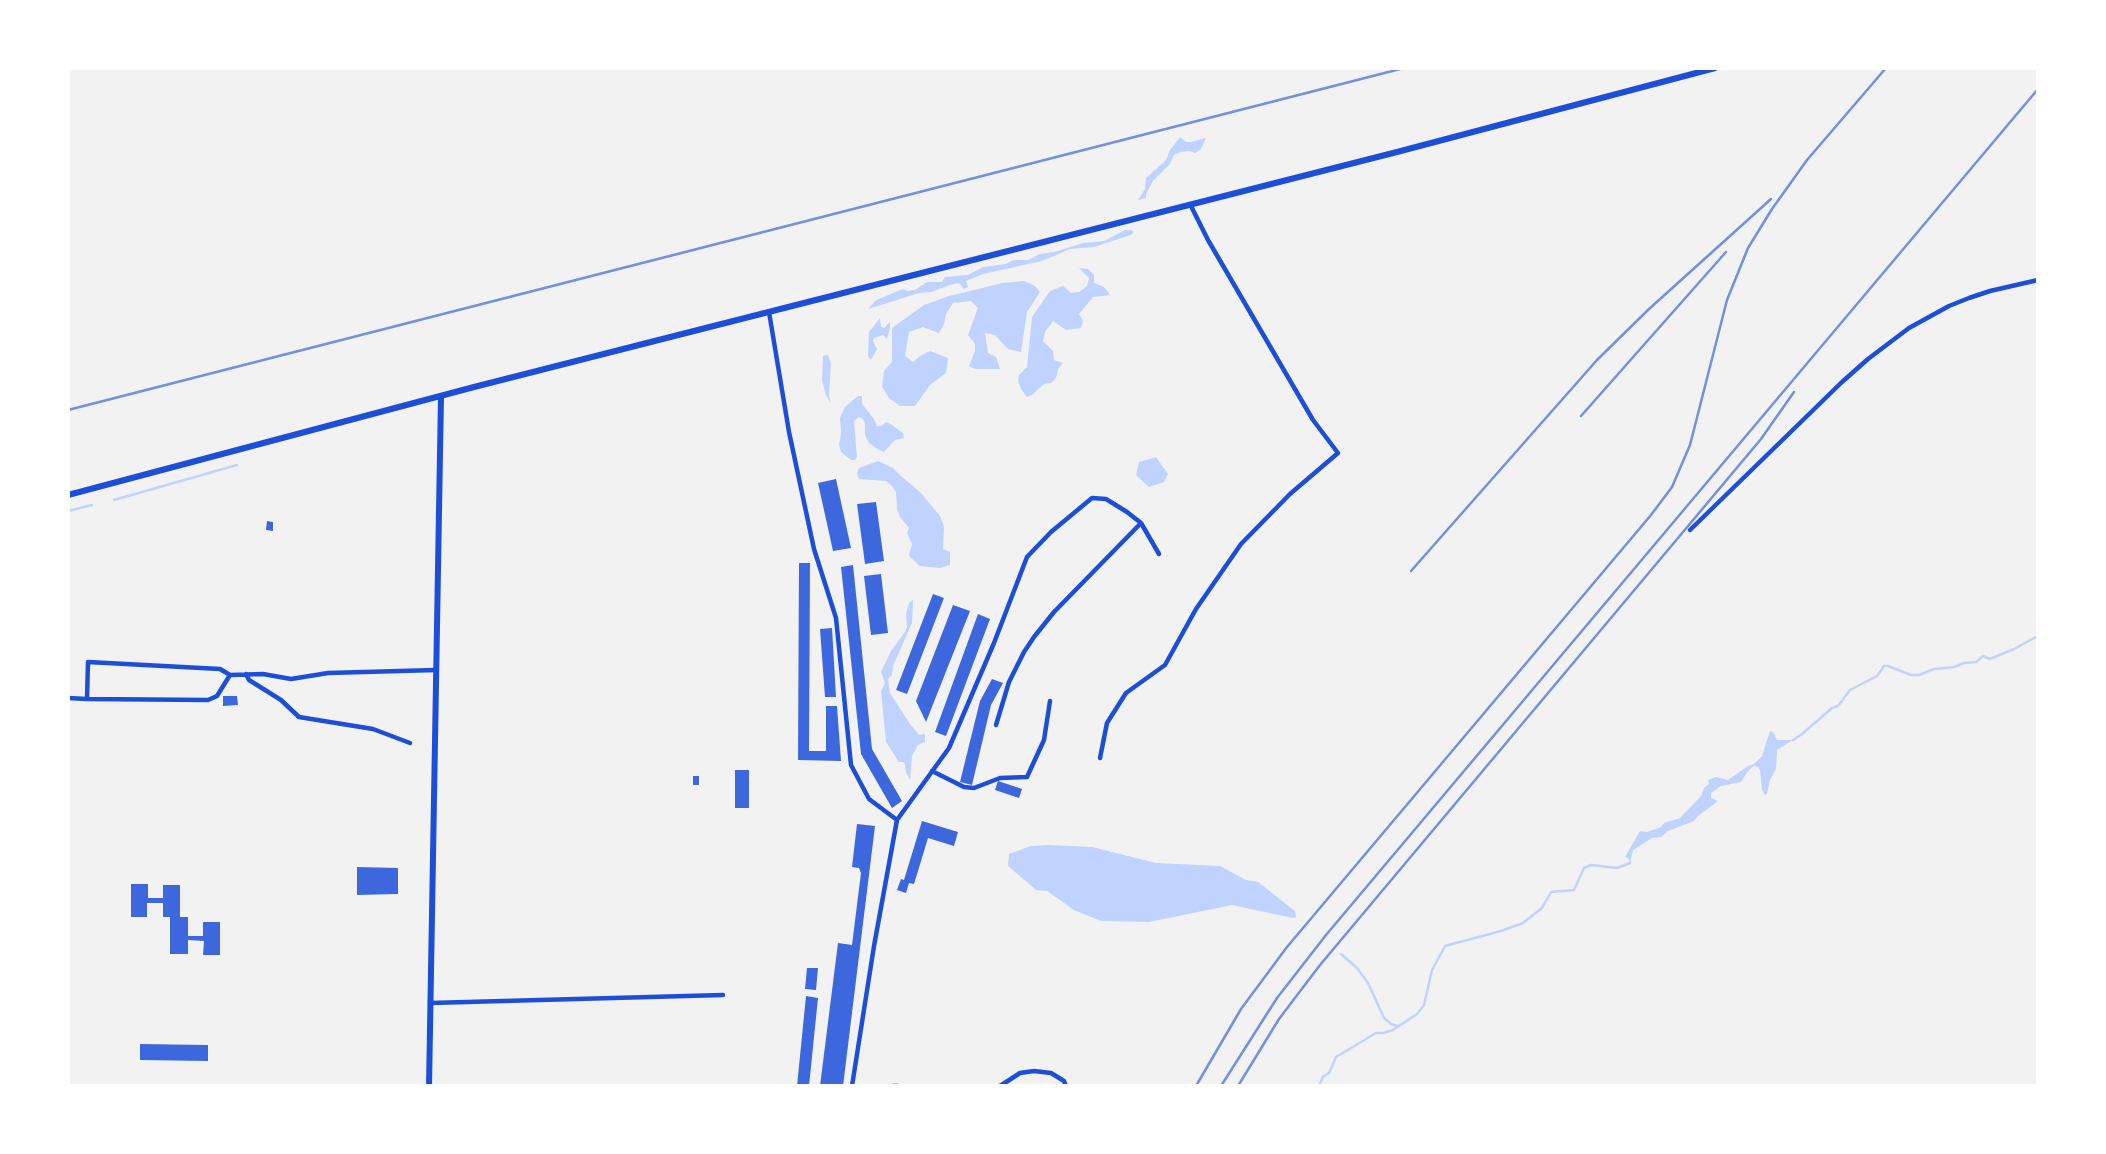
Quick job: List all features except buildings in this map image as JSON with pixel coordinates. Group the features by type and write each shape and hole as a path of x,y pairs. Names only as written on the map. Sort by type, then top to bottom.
{"main road":[{"path":"68,495 768,311 1716,68"},
{"path":"429,1086 442,396"}],"street":[{"path":"1100,758 1107,723 1126,693 1165,665 1196,609 1241,544 1290,494 1339,453 1313,420 1189,204"},
{"path":"1690,530 1842,382 1909,328 1949,306 1990,290 2038,281"},
{"path":"768,311 789,432 814,550 836,618 851,765 869,799 897,820"},
{"path":"852,1086 897,820 949,748 1027,558 1051,532 1092,498 1106,499 1127,512 1140,523 1159,554"},
{"path":"996,725 1016,667 1044,623 1140,523"},
{"path":"87,699 88,662 220,669 230,675 263,674 291,679 328,673 437,670"},
{"path":"246,674 249,680 281,700 299,717 373,729 410,743"},
{"path":"68,698 208,700 217,696 230,675"},
{"path":"932,771 964,787 974,788 1000,778 1027,777 1044,740 1050,701"},
{"path":"430,1003 723,995"},
{"path":"1000,1086 1020,1073 1034,1071 1051,1073 1066,1086"},
{"path":"892,1086 898,1086"}],"water":[{"path":"1180,137 1186,142 1206,138 1201,149 1195,153 1190,151 1174,155 1170,164 1153,181 1146,198 1138,200 1145,189 1146,178 1166,160"},
{"path":"1125,230 1134,232 1094,247 1070,249 1042,261 983,274 966,281 968,287 964,289 959,283 868,309 876,300 903,289 915,290 927,282 942,282 945,277 968,275 983,267 1014,260 1028,260 1040,254 1083,243 1104,241"},
{"path":"1079,268 1088,269 1094,275 1094,283 1104,287 1110,295 1093,297 1079,314 1083,321 1081,328 1066,330 1053,321 1045,332 1043,341 1053,351 1054,360 1063,363 1051,383 1044,384 1027,397 1018,381 1019,375 1027,367 1032,317 1050,291 1063,286 1071,293 1079,292 1087,286 1089,278"},
{"path":"1024,281 1035,286 1040,292 1027,312 1021,352 1008,349 995,335 985,333 988,353 996,357 1000,369 975,369 969,366 975,344 968,335 978,308 971,301 953,303 939,333 923,327 909,332 905,356 913,362 930,351 948,358 946,373 930,385 915,406 900,406 889,398 882,387 884,371 892,362 892,328 924,305 949,296 1003,283"},
{"path":"880,318 881,327 884,328 890,322 890,328 887,339 883,335 874,338 877,349 871,360 868,356 869,332"},
{"path":"828,355 831,364 831,404 822,380 823,356"},
{"path":"858,396 862,396 862,404 877,426 889,423 903,433 904,438 895,440 884,452 879,450 869,443 865,435 865,423 859,417 854,421 857,457 851,460 841,452 839,445 840,418 845,407"},
{"path":"1156,457 1168,474 1164,482 1149,487 1136,475 1139,462"},
{"path":"878,461 893,468 921,493 940,516 944,526 943,549 950,552 950,565 940,568 920,566 909,556 912,544 907,533 909,528 897,509 896,492 886,481 859,479 857,473 859,468"},
{"path":"913,600 912,623 893,666 892,675 888,679 890,693 910,724 919,735 925,734 925,742 918,745 912,756 910,780 905,764 899,762 886,742 881,691 885,683 881,672 891,651 905,632 906,614 909,603"},
{"path":"1770,731 1777,740 1793,740 1777,750 1776,769 1767,794 1762,790 1760,770 1754,766 1741,782 1721,786 1711,793 1711,798 1718,801 1694,821 1668,831 1661,837 1652,838 1633,850 1630,863 1625,857 1640,831 1647,832 1680,818 1701,796 1709,784 1708,780 1716,777 1728,780 1754,764 1762,756"},
{"path":"1031,846 1092,847 1156,863 1220,866 1246,880 1258,882 1295,911 1296,917 1232,905 1149,922 1101,921 1074,910 1047,891 1036,890 1008,866 1009,854"}],"waterway":[{"path":"114,500 237,465"},
{"path":"68,511 92,505"},
{"path":"1793,740 1838,706 1850,690 1877,676 1884,666 1919,675 1934,669 1976,662 1983,656 1990,659 2038,636"},
{"path":"1319,1086 1336,1057 1376,1033 1393,1030 1417,1014 1424,1005 1432,970 1445,946 1523,923 1542,908 1551,892 1574,890 1584,868 1591,865 1617,868 1630,863"},
{"path":"1341,954 1357,968 1368,983 1384,1018 1398,1026"}],"railway":[{"path":"68,410 1404,68"},
{"path":"1196,1086 1241,1009 1287,947 1672,487 1690,445 1727,300 1748,248 1807,160 1886,68"},
{"path":"1221,1086 1277,998 1326,935 2038,89"},
{"path":"1411,571 1597,360 1649,309 1771,199"},
{"path":"1581,416 1726,252"},
{"path":"1238,1086 1279,1019 1320,965 1761,439 1794,392"}]}
